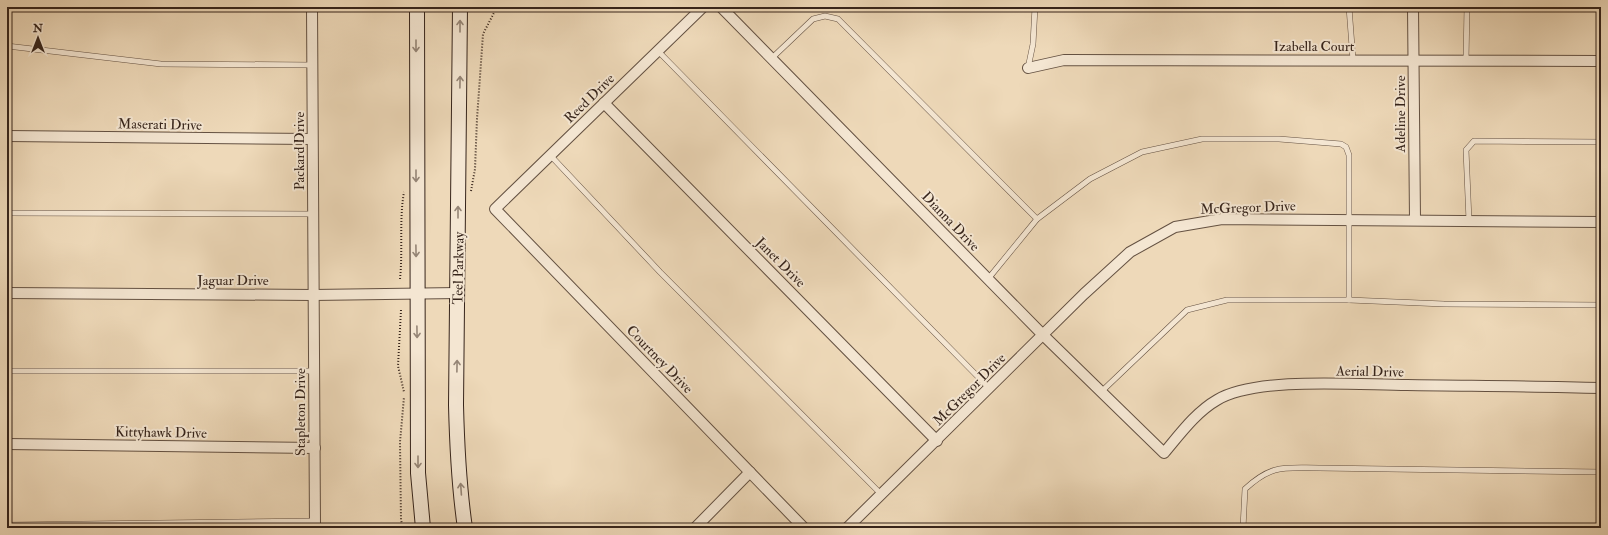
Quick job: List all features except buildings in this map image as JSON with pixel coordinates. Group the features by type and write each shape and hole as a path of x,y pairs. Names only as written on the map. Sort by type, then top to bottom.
{"main road":[{"path":"416,7 418,473 423,528"},
{"name":"Teel Parkway","path":"460,7 457,442 465,528"}],"street":[{"name":"Packard Drive","path":"312,7 314,295"},
{"name":"Reed Drive","path":"495,209 703,7"},
{"name":"Dianna Drive","path":"721,7 1043,335 1164,453"},
{"name":"Adeline Drive","path":"1413,7 1415,220"},
{"name":"Izabella Court","path":"1028,68 1064,60 1601,61"},
{"name":"Janet Drive","path":"604,103 937,441"},
{"name":"Maserati Drive","path":"7,136 312,139"},
{"name":"Courtney Drive","path":"495,209 804,528"},
{"name":"McGregor Drive","path":"847,528 990,389 1043,335 1130,252 1175,227 1222,219 1601,222"},
{"name":"Jaguar Drive","path":"7,292 314,295 458,293"},
{"name":"Stapleton Drive","path":"314,295 315,524"},
{"name":"Aerial Drive","path":"1164,453 1184,429 1218,399 1249,389 1281,385 1330,384 1601,388"},
{"name":"Kittyhawk Drive","path":"7,444 315,448"},
{"path":"694,528 750,472"}],"lane":[{"path":"1028,68 1033,44 1035,7"},
{"path":"1350,7 1353,60"},
{"path":"1466,60 1467,7"},
{"path":"772,58 813,19 825,16 838,19 1037,219"},
{"path":"7,46 161,64 312,65"},
{"path":"658,51 990,389"},
{"path":"988,279 1037,219 1090,180 1142,152 1202,139 1279,139 1341,144 1346,147 1349,155 1349,300"},
{"path":"1469,221 1466,150 1474,141 1601,142"},
{"path":"550,156 660,272 882,495"},
{"path":"7,213 313,214"},
{"path":"1101,392 1187,310 1227,300 1349,300 1444,304 1601,305"},
{"path":"7,371 314,371"},
{"path":"1243,528 1245,490 1259,477 1269,471 1287,468 1601,472"},
{"path":"7,525 315,524"}],"path":[{"path":"470,197 475,170 477,119 484,34 497,7"},
{"path":"401,310 398,366 404,393 400,469 401,520 403,528"}]}
